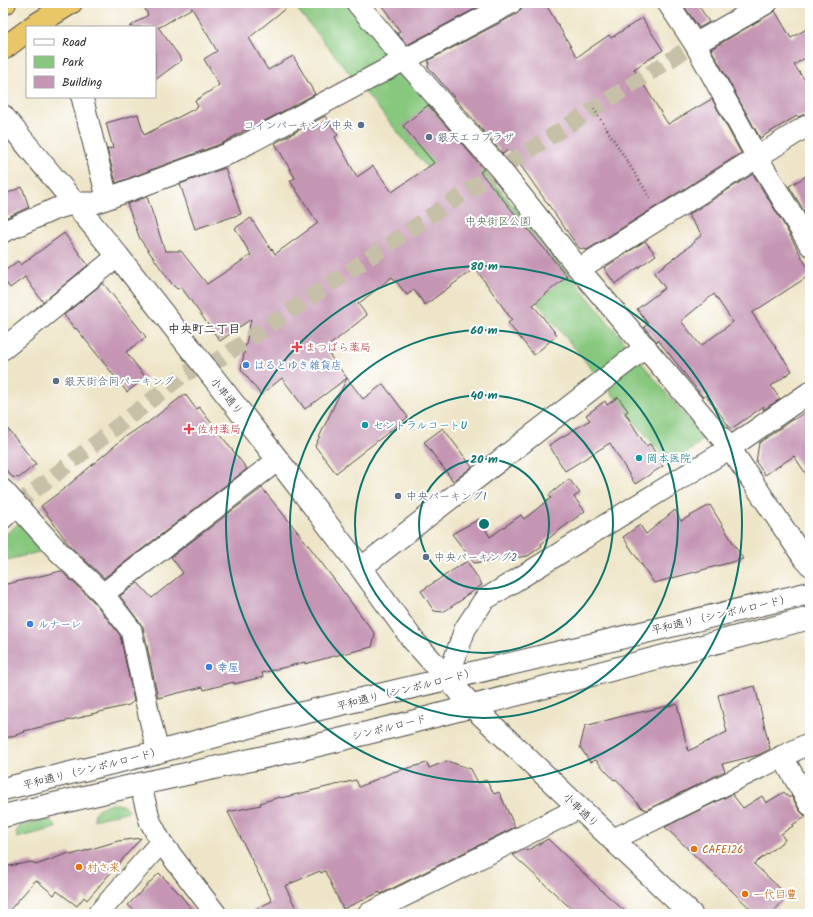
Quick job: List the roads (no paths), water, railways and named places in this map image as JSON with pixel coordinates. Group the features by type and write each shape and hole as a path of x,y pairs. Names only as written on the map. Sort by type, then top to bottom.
{"highway":[{"path":"35,26 71,3"},
{"path":"3,49 26,32"}],"street":[{"path":"357,3 405,61 500,169 579,269 730,448 803,557 810,565"},
{"path":"3,232 55,209 76,203 95,202 228,154 405,61 511,3"},
{"path":"668,3 695,44 757,157 810,245"},
{"path":"695,44 768,3"},
{"path":"82,98 107,197"},
{"name":"小串通り","path":"3,116 76,203 278,460 362,568 412,639 472,706 691,914"},
{"path":"579,269 810,124"},
{"path":"3,349 118,256"},
{"path":"362,568 646,348"},
{"path":"448,678 465,629 484,600 730,448 810,392"},
{"path":"103,594 278,460"},
{"path":"7,504 103,594 131,630 158,752"},
{"name":"平和通り（シンボルロード）","path":"3,789 158,752 286,717 810,593"},
{"path":"472,706 810,618"},
{"name":"シンボルロード","path":"140,784 306,748 472,706"},
{"path":"612,840 810,743"},
{"path":"782,756 810,805"},
{"path":"3,816 140,784 150,820 160,842 216,914"},
{"path":"368,914 579,808"},
{"path":"98,914 160,842"}],"tunnel":[{"path":"16,505 186,373 221,358 500,169 695,44"}],"place":[{"name":"コインパーキング中央","path":"361,125"},
{"name":"銀天エコプラザ","path":"429,137"},
{"name":"まつばら薬局","path":"297,347"},
{"name":"はるとゆき雑貨店","path":"246,365"},
{"name":"銀天街合同パーキング","path":"56,381"},
{"name":"セントラルコートU","path":"365,425"},
{"name":"佐村薬局","path":"189,429"},
{"name":"岡本医院","path":"639,458"},
{"name":"中央パーキング1","path":"398,496"},
{"name":"中央パーキング2","path":"426,557"},
{"name":"ルナーレ","path":"30,624"},
{"name":"幸屋","path":"209,667"},
{"name":"CAFE126","path":"694,849"},
{"name":"村さ来","path":"79,867"},
{"name":"一代目豊","path":"745,894"}],"district":[{"name":"中央町二丁目","path":"204,329"}],"park label":[{"name":"中央街区公園","path":"498,221"}]}
